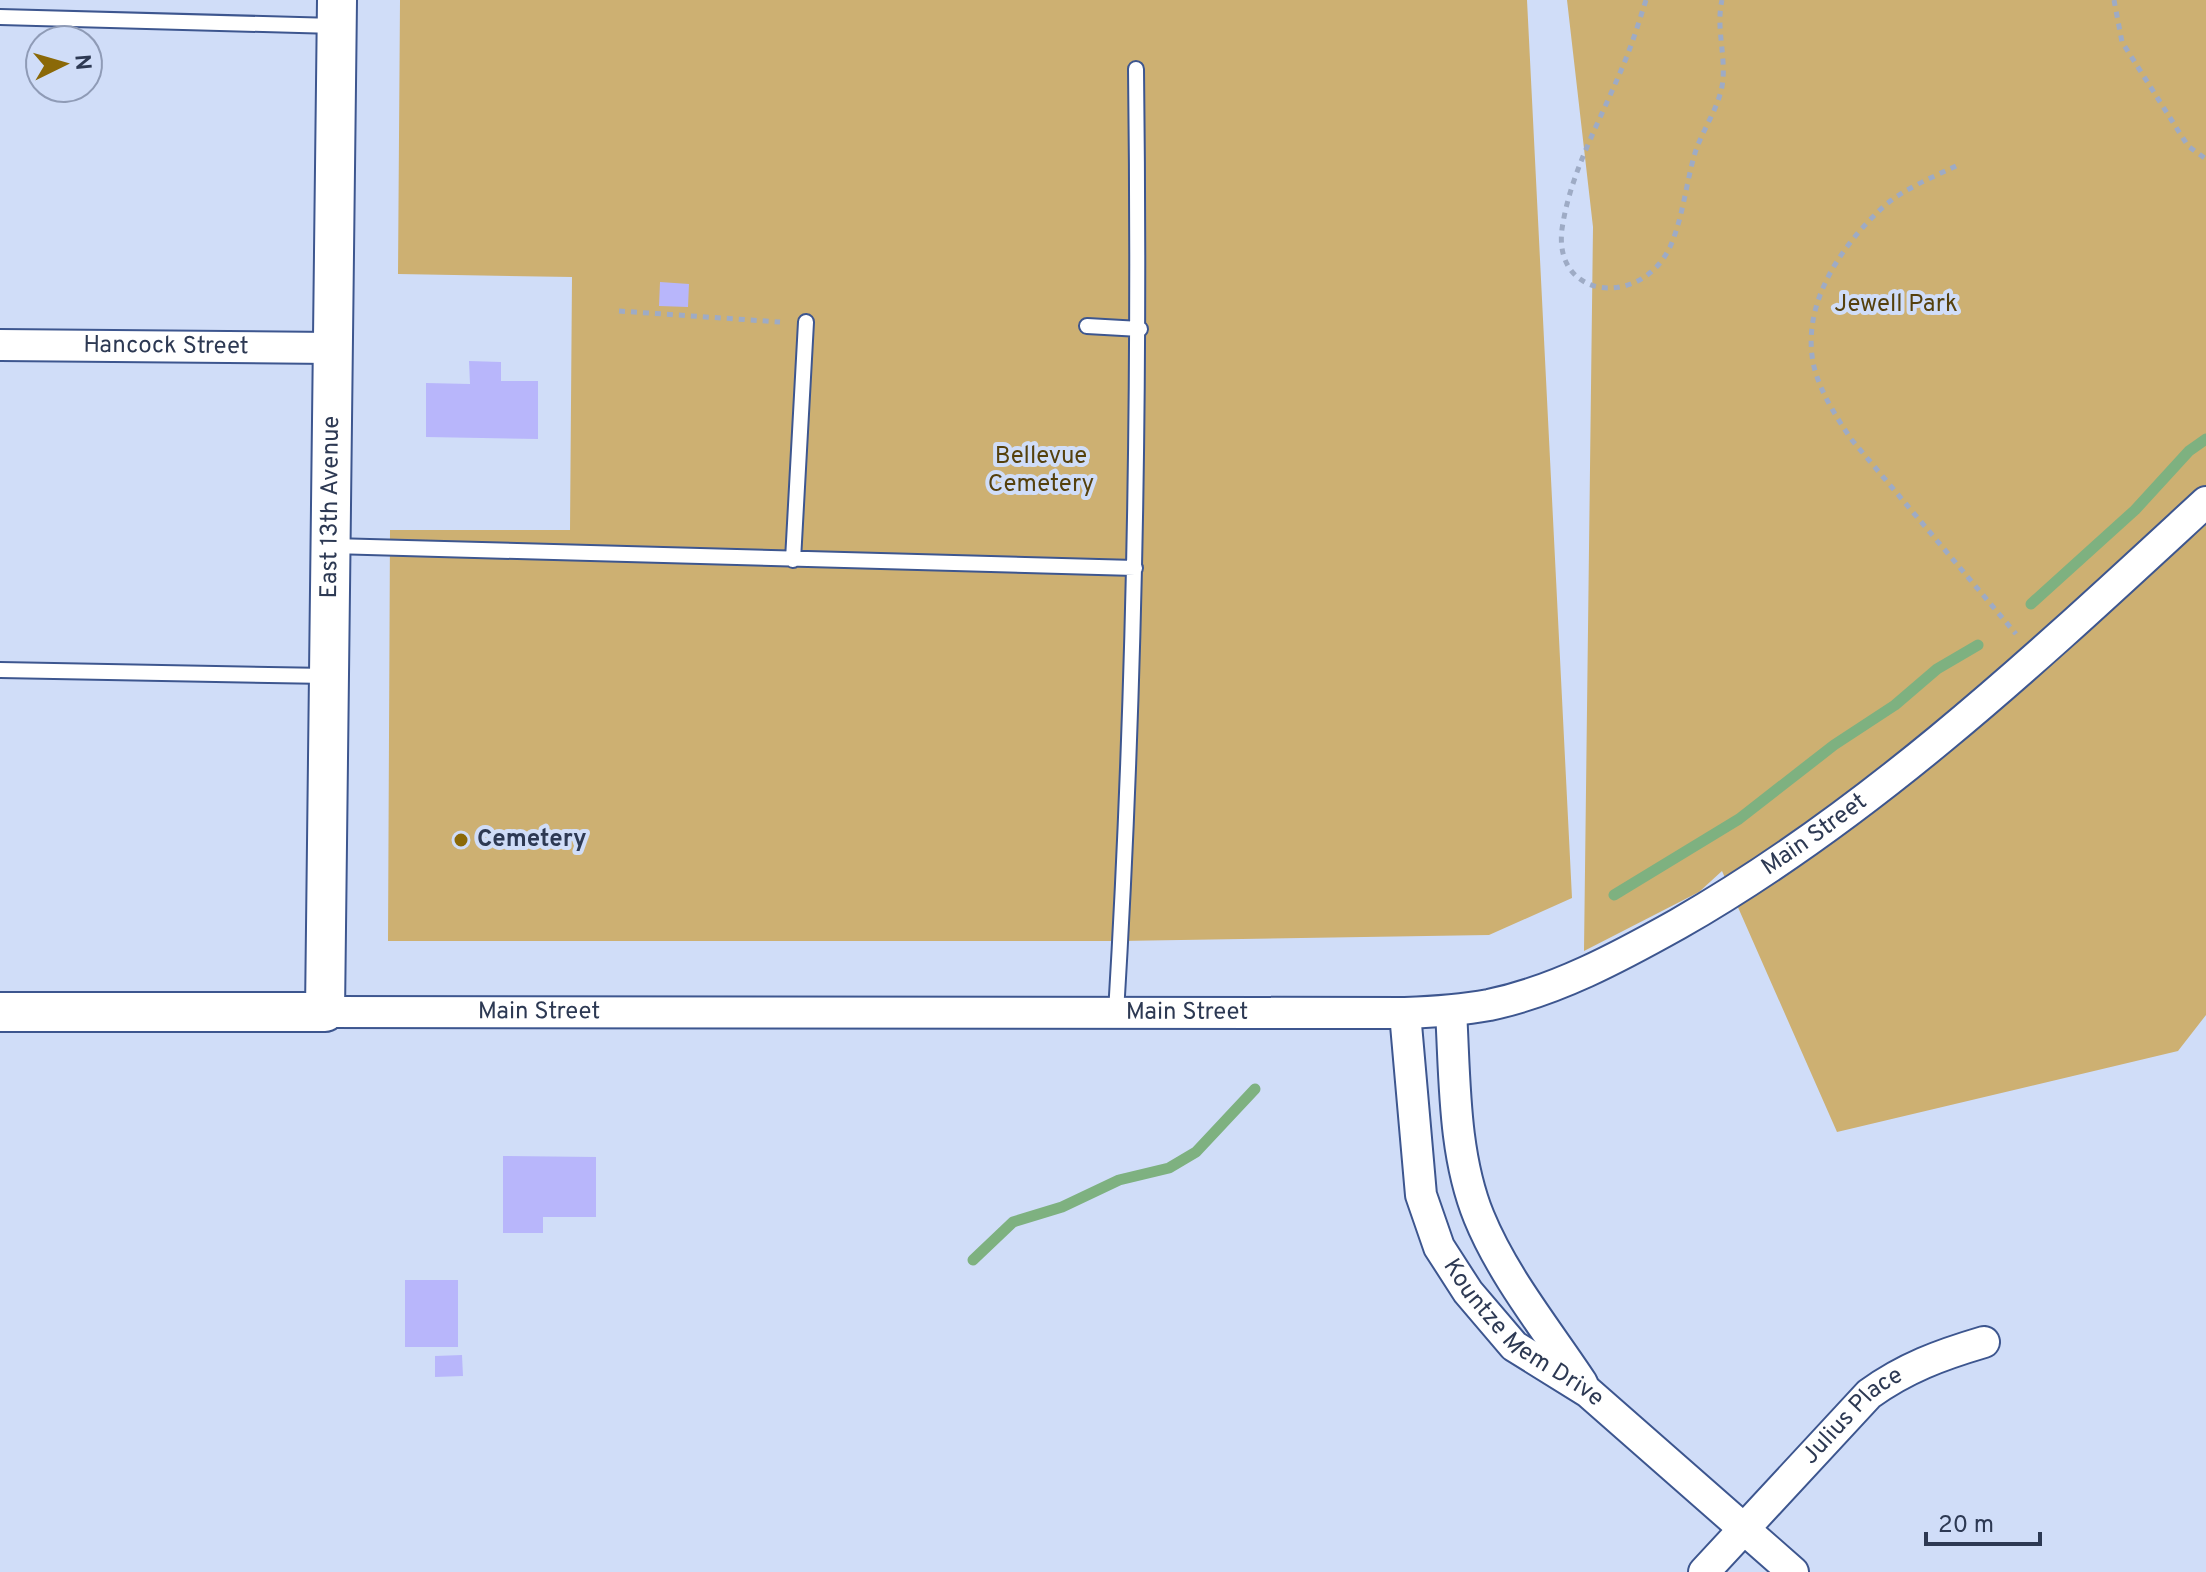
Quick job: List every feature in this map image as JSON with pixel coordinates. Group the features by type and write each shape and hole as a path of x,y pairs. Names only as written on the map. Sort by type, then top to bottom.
{"street":[{"name":"East 13th Avenue","path":"325,1012 336,13"},
{"name":"Hancock Street","path":"0,345 332,348"},
{"name":"Main Street","path":"0,1012 1405,1013 1451,1011 1491,1004 1546,988 1655,936 1734,891 1878,789 2034,658 2206,502"},
{"name":"Kountze Mem Drive","path":"1451,1011 1457,1117 1466,1177 1479,1217 1502,1262 1588,1392"},
{"name":"Kountze Mem Drive","path":"1405,1013 1421,1195 1439,1247 1468,1292 1514,1346 1588,1392"},
{"name":"Julius Place","path":"1704,1572 1743,1526 1869,1394 1900,1372 1930,1357 1984,1342"},
{"path":"1588,1392 1793,1572"}],"lane":[{"path":"0,17 336,13"},
{"path":"1116,1013 1135,568 1140,329 1136,69"},
{"path":"793,560 806,322"},
{"path":"1087,326 1140,329"},
{"path":"329,546 1135,568"},
{"path":"0,670 328,676"}],"path":[{"path":"1646,0 1620,74 1581,158 1562,230 1564,259 1577,276 1597,288 1620,290 1639,282 1669,248 1696,151 1717,104 1723,80 1718,16 1722,0"},
{"path":"2114,0 2122,42 2188,146 2206,159"},
{"path":"1956,166 1882,208 1828,277 1815,306 1811,333 1816,372 1831,409 1851,439 1992,602 2034,658"},
{"path":"619,311 780,322"}],"green space":[{"name":"Bellevue Cemetery","path":"400,0 1527,0 1572,898 1489,935 1120,941 388,941 390,530 570,530 572,277 398,274"},
{"name":"Jewell Park","path":"1567,0 2206,0 2206,1015 2178,1051 1837,1132 1722,871 1699,892 1584,951 1593,227"}],"building":[{"path":"660,282 689,284 688,307 659,306"},
{"path":"469,361 501,362 501,381 538,381 538,439 426,437 426,383 470,384"},
{"path":"503,1156 596,1157 596,1217 543,1217 543,1233 503,1233"},
{"path":"405,1280 458,1280 458,1347 405,1347"},
{"path":"462,1355 463,1376 435,1377 435,1356"}],"waterway":[{"path":"2031,604 2135,510 2189,451 2206,439"},
{"path":"1614,895 1739,819 1834,745 1895,705 1937,669 1978,645"},
{"path":"973,1260 1013,1222 1062,1207 1119,1180 1169,1168 1196,1152 1255,1089"}],"place":[{"name":"Cemetery","path":"461,840"}]}
